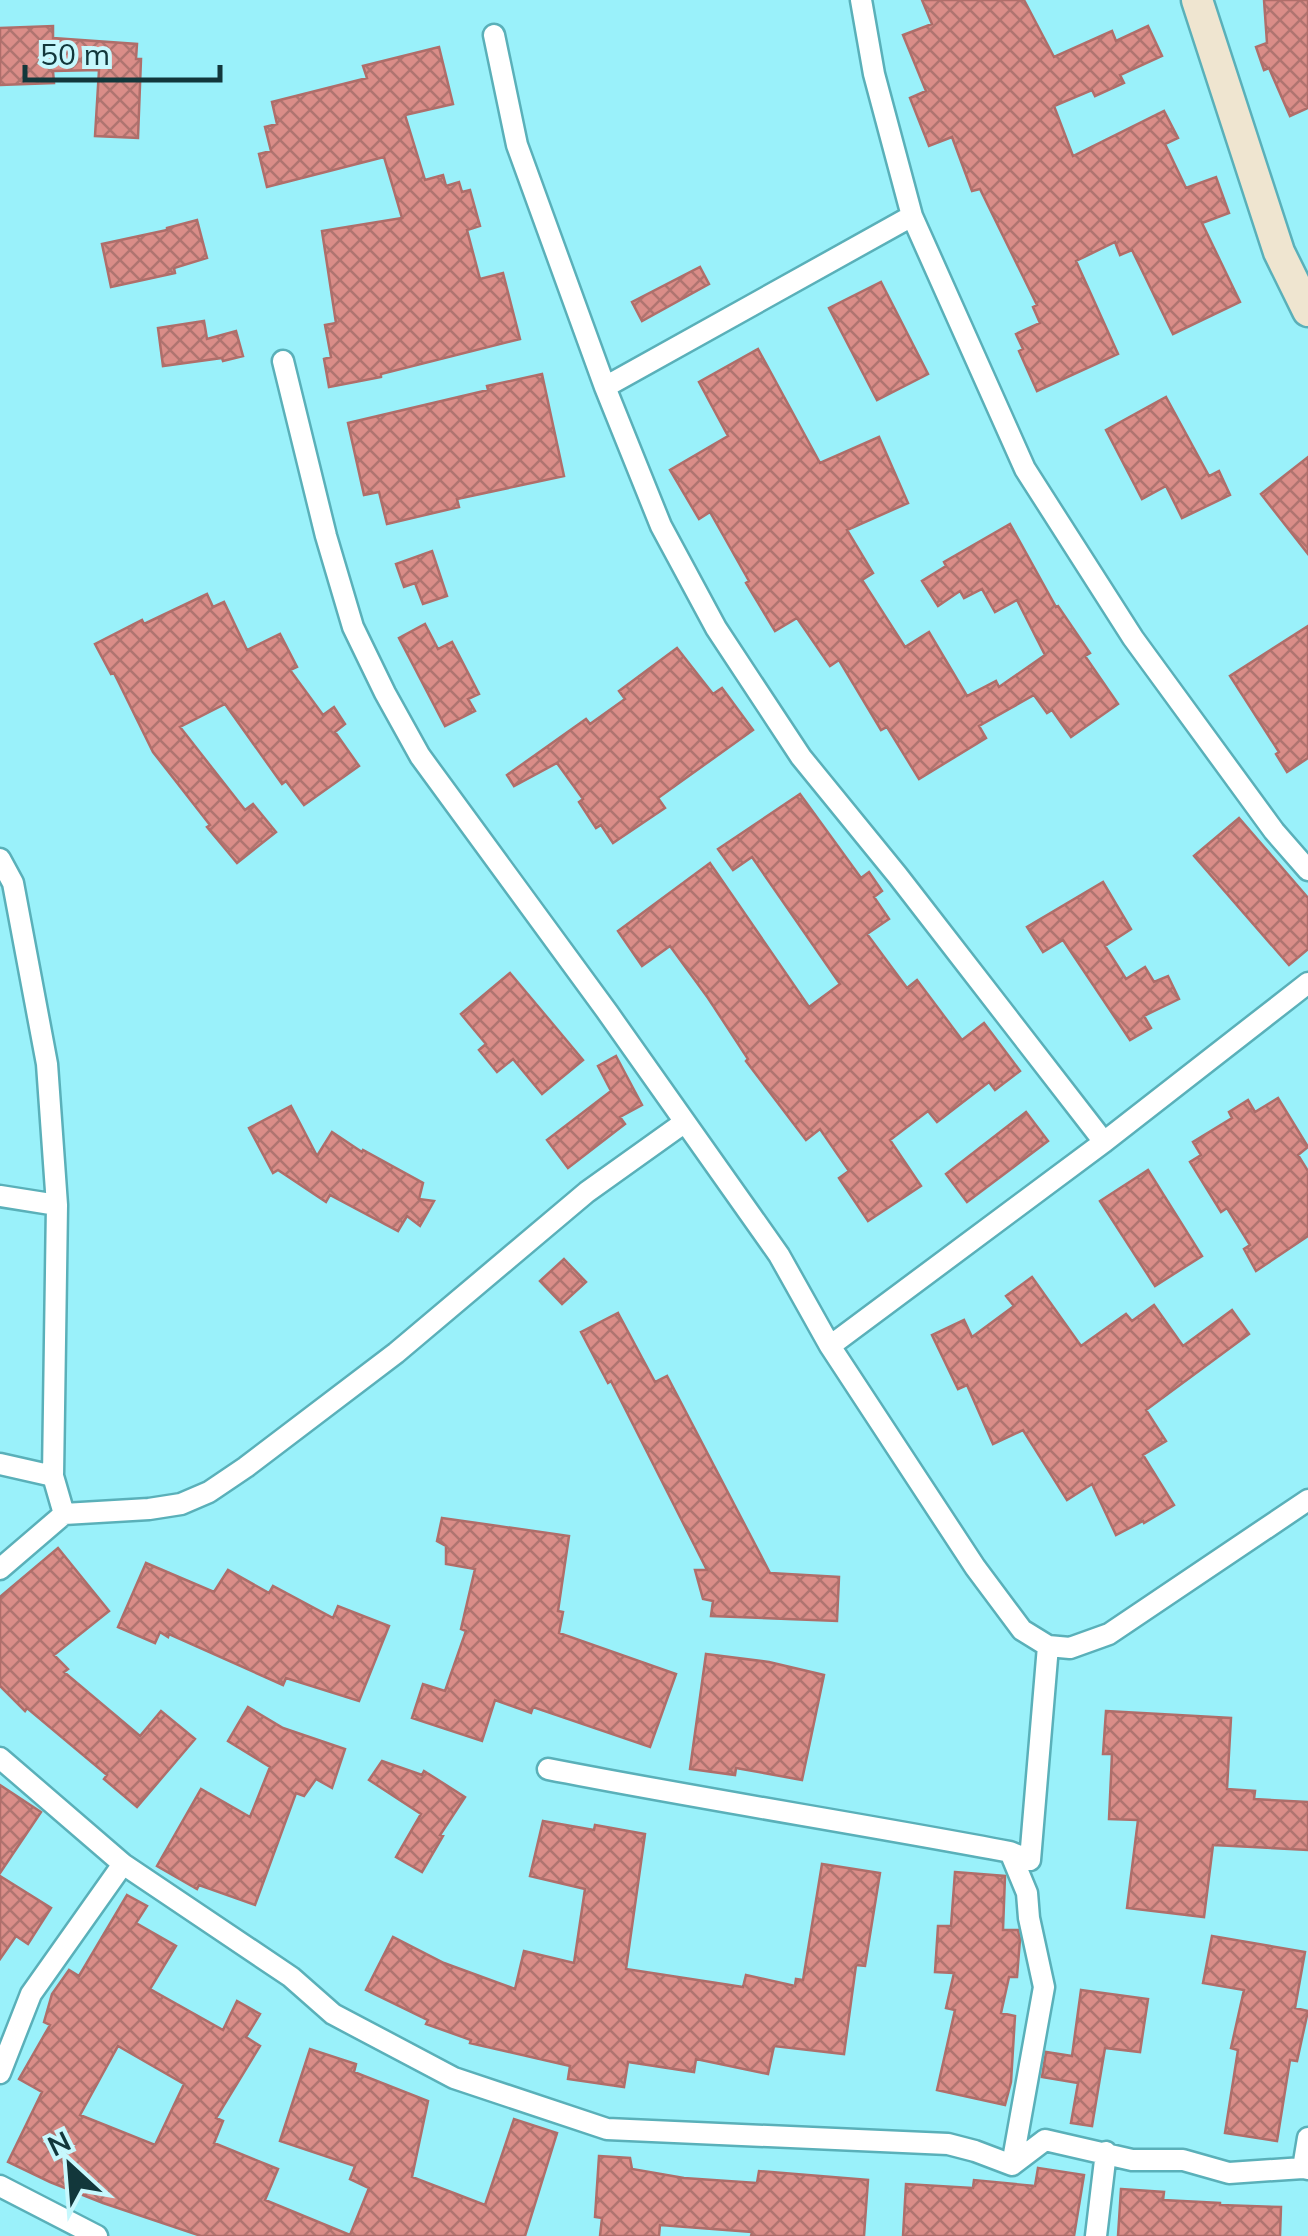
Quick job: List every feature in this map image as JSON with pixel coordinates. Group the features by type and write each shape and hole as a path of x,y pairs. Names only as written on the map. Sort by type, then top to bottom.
{"street":[{"path":"860,0 874,74 912,216 1026,469 1133,638 1274,830 1308,870"},
{"path":"1197,0 1278,252 1308,311"},
{"path":"494,35 517,145 605,387 660,526 716,628 801,757 1104,1142"},
{"path":"605,387 912,216"},
{"path":"283,361 326,536 353,626 384,693 420,756 779,1255 830,1346 974,1566 1022,1630 1048,1646 1070,1648 1109,1634 1308,1500"},
{"path":"0,859 12,882 47,1064 57,1205 52,1476 64,1514"},
{"path":"830,1346 1104,1142 1308,982"},
{"path":"0,1569 64,1514 181,1504 209,1492 396,1353 587,1192 685,1122"},
{"path":"0,1196 57,1205"},
{"path":"0,1464 52,1476"},
{"path":"548,1769 831,1818 1010,1852 1030,1860 1048,1646"},
{"path":"0,1758 123,1864 291,1977 333,2014 454,2078 607,2129 948,2144 1012,2165"},
{"path":"1010,1852 1026,1893 1044,1987 1012,2165"},
{"path":"0,2072 31,1994 123,1864"},
{"path":"1012,2165 1045,2140 1132,2160 1183,2160 1229,2173 1306,2168 1308,2138"},
{"path":"1096,2236 1106,2152"},
{"path":"0,2186 97,2236"}],"building":[{"path":"922,0 1024,0 1054,57 1112,31 1116,41 1148,26 1162,56 1120,75 1124,83 1095,96 1092,90 1054,106 1073,156 1164,111 1178,138 1165,144 1186,188 1216,177 1229,213 1202,223 1240,302 1173,334 1132,250 1120,255 1115,242 1076,261 1118,354 1037,391 1019,351 1023,349 1016,334 1040,323 1033,307 1037,305 980,189 972,191 952,137 929,146 910,98 926,91 903,35 932,24"},
{"path":"1264,0 1308,0 1308,108 1290,116 1256,47 1267,43"},
{"path":"53,26 53,38 137,44 136,59 141,59 138,138 95,136 99,70 53,71 54,83 0,85 0,28"},
{"path":"439,47 453,104 405,115 425,180 443,175 446,186 459,182 462,192 470,190 480,226 467,230 480,279 503,273 520,339 329,387 324,359 331,357 325,325 336,323 322,231 402,218 384,157 267,187 259,154 271,151 265,127 277,124 272,102 367,78 363,66"},
{"path":"197,220 207,258 174,268 175,273 111,287 102,244"},
{"path":"700,267 709,284 642,321 632,302"},
{"path":"881,282 928,374 877,400 829,308"},
{"path":"204,321 207,339 236,331 243,356 163,366 158,328"},
{"path":"758,349 820,463 879,437 908,503 847,530 873,573 862,580 905,647 929,632 967,696 996,681 999,687 1045,655 1017,600 995,612 982,589 964,598 960,591 938,606 922,581 946,566 944,562 1010,524 1056,607 1090,653 1085,656 1118,704 1071,737 1052,710 1047,713 1034,695 979,726 986,738 919,779 887,727 881,730 839,660 830,666 797,618 775,631 710,512 699,519 670,470 728,436 699,382"},
{"path":"542,374 564,476 457,499 459,507 387,524 379,492 364,495 348,423"},
{"path":"1166,397 1209,476 1219,471 1230,495 1182,518 1166,486 1142,499 1106,430"},
{"path":"1308,457 1308,554 1261,494"},
{"path":"432,551 447,596 423,604 415,583 404,587 396,564"},
{"path":"207,594 213,607 224,602 247,650 280,634 297,667 290,670 323,715 334,707 345,724 335,732 359,766 304,805 286,781 282,784 225,704 180,727 245,810 253,804 276,832 237,863 153,752 114,673 111,674 95,644"},
{"path":"425,624 438,649 452,642 479,694 468,699 475,711 445,726 399,638"},
{"path":"1308,626 1308,758 1287,772 1276,754 1279,752 1230,676"},
{"path":"677,648 713,694 722,688 753,730 658,798 665,808 613,843 601,825 596,828 579,802 583,799 557,763 514,786 507,775 586,719 590,724 625,699 619,691"},
{"path":"800,794 861,878 869,872 882,891 874,897 889,919 867,934 907,988 917,980 962,1040 984,1023 1020,1071 995,1090 989,1082 937,1122 928,1111 890,1140 921,1186 868,1221 839,1178 849,1171 820,1129 806,1140 746,1061 708,998 670,946 642,966 618,931 710,863 809,1007 840,984 752,857 733,870 718,849"},
{"path":"1239,818 1308,898 1308,949 1289,965 1194,856"},
{"path":"1103,882 1131,929 1105,946 1126,979 1145,967 1154,982 1168,976 1179,999 1144,1016 1151,1028 1130,1040 1063,940 1043,952 1027,927"},
{"path":"510,973 583,1060 542,1094 513,1059 497,1072 479,1050 486,1044 461,1014"},
{"path":"616,1056 642,1105 620,1117 625,1124 568,1168 547,1140 611,1091 598,1066"},
{"path":"1278,1098 1308,1147 1298,1155 1308,1171 1308,1236 1256,1271 1244,1249 1250,1245 1227,1208 1221,1212 1190,1162 1201,1155 1193,1142 1232,1118 1229,1112 1248,1100 1255,1112"},
{"path":"291,1106 317,1156 332,1132 423,1183 419,1199 434,1201 420,1226 407,1216 398,1231 330,1195 326,1202 278,1170 273,1173 249,1128"},
{"path":"1026,1112 1048,1141 967,1202 946,1174"},
{"path":"1148,1170 1202,1256 1155,1286 1100,1201"},
{"path":"564,1259 586,1282 562,1304 540,1281"},
{"path":"1032,1277 1081,1346 1126,1314 1132,1321 1154,1305 1183,1346 1232,1310 1249,1334 1146,1410 1166,1441 1143,1455 1174,1505 1116,1535 1092,1484 1067,1500 1023,1430 993,1444 967,1385 958,1389 932,1335 964,1320 972,1337 1014,1306 1006,1296"},
{"path":"618,1313 655,1382 667,1376 770,1573 839,1577 837,1621 711,1616 713,1601 703,1599 695,1570 707,1570 611,1381 608,1383 581,1332"},
{"path":"442,1518 569,1536 558,1611 563,1612 559,1633 676,1674 650,1747 533,1707 531,1713 495,1700 482,1741 412,1718 423,1684 445,1691 466,1631 461,1629 475,1569 446,1564 446,1546 437,1541"},
{"path":"58,1548 109,1611 54,1655 68,1669 64,1672 140,1736 161,1711 195,1739 137,1807 104,1779 107,1775 27,1708 25,1711 0,1686 0,1597"},
{"path":"146,1563 214,1592 228,1570 269,1593 273,1586 333,1618 338,1606 389,1626 359,1701 286,1678 283,1685 169,1634 168,1637 160,1632 155,1643 118,1627"},
{"path":"706,1654 769,1662 824,1675 802,1780 736,1768 735,1775 690,1769"},
{"path":"248,1707 283,1728 345,1749 332,1788 316,1779 304,1796 296,1793 255,1905 199,1885 197,1889 157,1866 201,1789 250,1817 270,1767 228,1741"},
{"path":"1106,1711 1231,1718 1227,1789 1255,1791 1254,1799 1308,1802 1308,1850 1213,1845 1204,1917 1127,1908 1138,1820 1109,1819 1112,1754 1103,1754"},
{"path":"382,1761 422,1775 424,1771 465,1797 422,1872 396,1857 421,1814 369,1780"},
{"path":"0,1785 41,1812 0,1873"},
{"path":"543,1821 645,1834 626,1969 743,1987 746,1975 795,1986 796,1979 803,1980 822,1864 880,1873 865,1966 856,1965 844,2054 774,2046 768,2074 696,2059 694,2072 628,2062 624,2087 568,2079 570,2066 470,2043 471,2040 426,2024 428,2020 366,1990 393,1937 444,1963 515,1989 524,1951 574,1963 585,1889 530,1876"},
{"path":"955,1872 1005,1876 1003,1930 1018,1930 1020,1939 1017,1977 1009,1977 1001,2013 1015,2016 1011,2082 1005,2105 937,2090 955,2010 946,2008 954,1973 935,1972 938,1926 951,1926"},
{"path":"0,1876 51,1908 28,1944 16,1936 0,1959"},
{"path":"127,1895 147,1906 136,1923 176,1946 150,1989 223,2030 237,2001 260,2014 246,2037 260,2046 216,2118 223,2121 214,2143 278,2169 265,2200 350,2235 369,2188 350,2179 355,2166 280,2141 310,2049 356,2064 354,2072 428,2101 412,2177 485,2205 514,2119 557,2133 525,2236 201,2236 103,2203 8,2162 42,2092 19,2079 50,2025 44,2022 52,1994 69,1970 79,1976","holes":["118,2046 184,2084 155,2145 80,2115"]},
{"path":"1212,1936 1305,1952 1295,2008 1308,2011 1297,2061 1290,2060 1277,2141 1225,2133 1238,2050 1231,2048 1244,1990 1203,1983"},
{"path":"1081,1990 1148,1999 1140,2052 1105,2048 1092,2126 1071,2123 1078,2083 1042,2077 1046,2052 1072,2056"},
{"path":"599,2156 630,2158 632,2169 684,2178 757,2183 759,2171 868,2180 864,2236 751,2236 752,2232 660,2225 659,2236 600,2236 602,2218 595,2217"},
{"path":"1038,2168 1084,2175 1074,2236 903,2236 906,2184 973,2188 974,2180 1035,2186"},
{"path":"1121,2189 1164,2192 1163,2200 1281,2207 1280,2236 1118,2236"}]}
